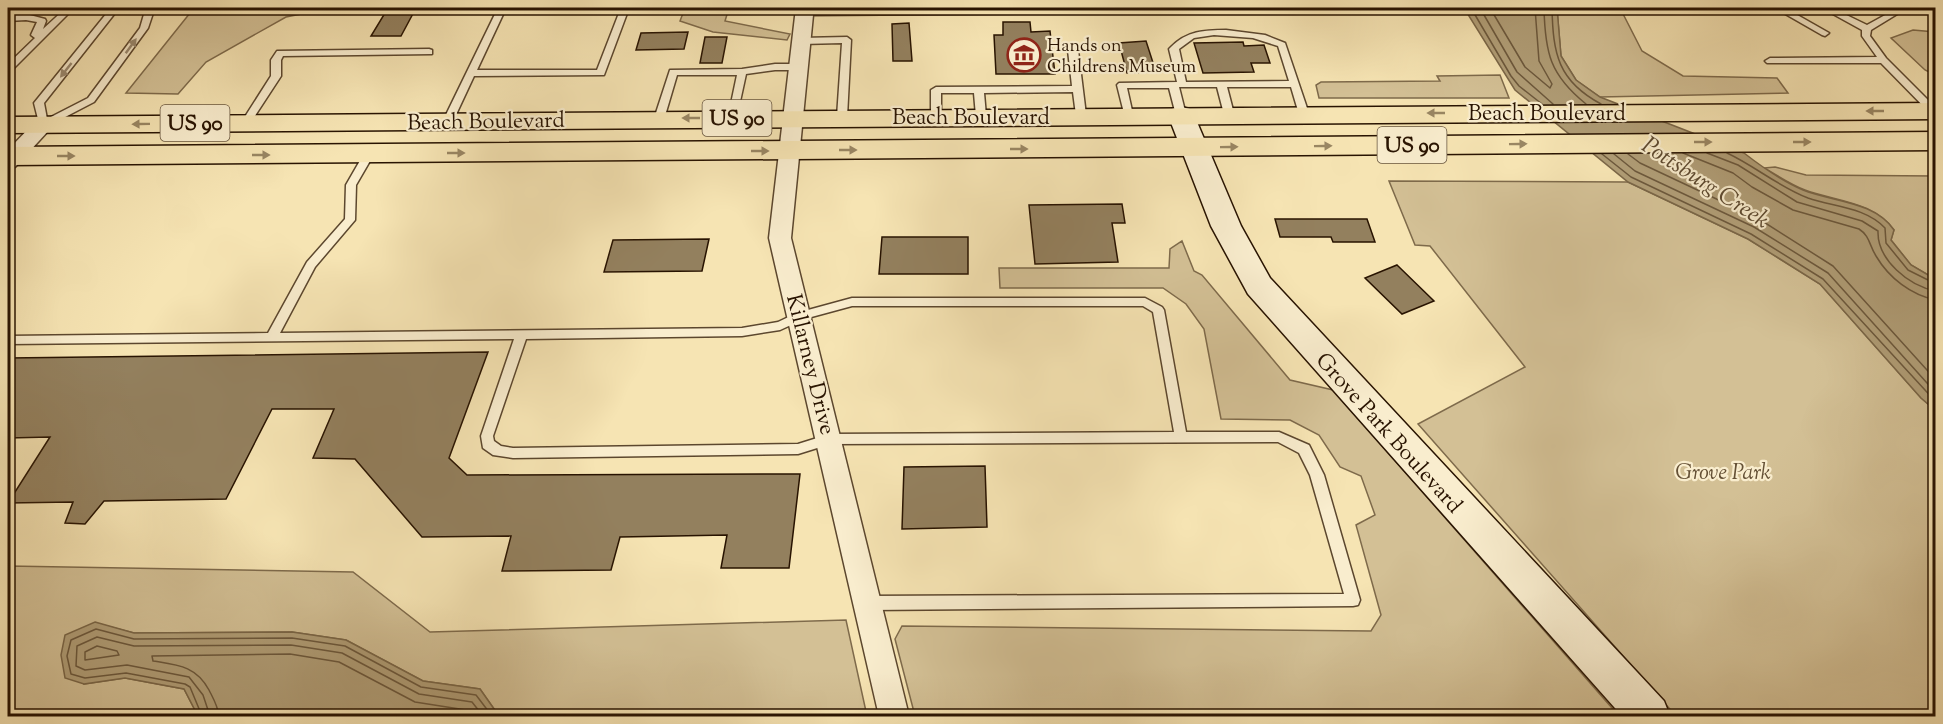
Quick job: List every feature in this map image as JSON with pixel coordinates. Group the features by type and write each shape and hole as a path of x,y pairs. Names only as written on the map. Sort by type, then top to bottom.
{"highway":[{"name":"Beach Boulevard","path":"8,125 795,117 1935,111"},
{"name":"US 90","path":"9,161 369,154 1935,141"}],"street":[{"path":"805,9 1092,8"},
{"name":"Killarney Drive","path":"805,9 780,238 801,316 894,717"},
{"name":"Grove Park Boulevard","path":"1181,115 1226,226 1259,286 1649,717"},
{"path":"9,161 43,124"}],"lane":[{"path":"115,8 39,103 43,124 91,100 144,28 150,10 147,8"},
{"path":"448,121 502,8"},
{"path":"470,73 601,73 625,8"},
{"path":"1779,8 1825,33"},
{"path":"1826,8 1867,29"},
{"path":"1867,29 1903,8"},
{"path":"8,16 67,11"},
{"path":"8,69 67,11"},
{"path":"8,16 42,21 41,26 34,32 35,42"},
{"path":"1867,29 1866,36 1870,45 1935,111"},
{"path":"1181,115 1174,49 1185,39 1203,34 1266,36 1282,45 1304,114"},
{"path":"801,41 848,40 842,117"},
{"path":"1074,50 1081,115"},
{"path":"246,123 276,76 276,60 280,53 429,52"},
{"path":"1770,61 1883,60"},
{"path":"659,119 673,72 742,72 775,67 800,67"},
{"path":"733,118 742,72"},
{"path":"1128,115 1122,84 1294,84"},
{"path":"1221,84 1229,114"},
{"path":"936,117 936,90 1077,89"},
{"path":"979,90 981,116"},
{"path":"272,337 311,265 350,220 351,186 369,154"},
{"path":"8,340 742,332 780,326 801,316 852,302 1145,302 1158,310 1181,437"},
{"path":"521,335 487,436 488,444 498,451 513,453 798,449 830,439 1279,437 1304,449 1317,475 1353,600 868,603"}],"green space":[{"path":"194,8 332,8 286,17 206,62 178,94 126,93"},
{"path":"685,8 729,8 725,21 790,34 787,40 713,32 680,21"},
{"path":"1557,8 1620,8 1642,51 1683,76 1777,78 1788,93 1600,97 1576,80 1561,56"},
{"path":"1913,30 1935,32 1935,75 1925,70 1891,38"},
{"path":"1500,75 1509,98 1319,98 1316,85 1321,82 1440,81 1437,76"},
{"path":"1775,167 1806,175 1935,176 1935,279 1911,265 1891,240 1894,230 1876,213 1800,188 1764,168"},
{"name":"Grove Park","path":"1389,181 1628,182 1748,239 1820,284 1921,398 1935,410 1935,716 1676,716 1418,424 1525,367 1430,246 1415,245"},
{"path":"1182,241 1194,271 1202,275 1290,380 1333,390 1619,716 915,716 895,639 902,626 1371,631 1381,615 1356,525 1375,515 1361,476 1340,467 1319,435 1290,420 1221,419 1204,329 1186,304 1163,288 1000,288 999,268 1169,268 1170,249"},
{"path":"8,566 353,572 430,632 846,620 867,716 499,716 480,689 423,681 346,640 292,632 134,633 95,623 84,684 125,678 184,689 198,716 8,716"}],"water":[{"name":"Pottsburg Creek","path":"1464,8 1557,8 1561,56 1576,80 1600,97 1744,153 1772,173 1803,190 1864,208 1886,220 1894,230 1891,240 1911,265 1935,279 1935,410 1921,398 1820,284 1748,239 1628,182 1515,90"},
{"path":"95,622 134,633 292,632 346,640 423,681 480,689 499,716 198,716 184,689 125,678 84,684 65,678 61,655 65,635"}],"building":[{"path":"388,8 416,8 401,36 371,36"},
{"name":"Hands on Childrens Museum","path":"1003,22 1030,22 1031,32 1050,31 1055,74 996,74 994,35 1003,35"},
{"path":"909,23 912,61 893,61 892,24"},
{"path":"688,32 684,49 636,50 641,33"},
{"path":"705,37 727,37 722,63 700,63"},
{"path":"1146,41 1156,72 1127,73 1119,43"},
{"path":"1243,42 1244,46 1264,45 1270,63 1251,63 1254,72 1203,73 1194,43"},
{"path":"1122,204 1125,223 1112,223 1118,262 1035,264 1029,205"},
{"path":"1275,219 1367,219 1375,242 1333,242 1331,237 1280,237"},
{"path":"882,237 968,237 968,274 879,274"},
{"path":"709,239 702,271 604,272 613,240"},
{"path":"1397,265 1434,301 1402,314 1365,278"},
{"path":"488,352 449,458 467,475 800,474 789,568 721,568 727,535 620,537 611,570 502,571 511,536 422,537 355,459 313,458 334,409 272,409 226,499 104,501 85,524 65,523 73,502 8,503 50,437 8,438 8,358"},
{"path":"985,466 987,527 902,529 904,467"}],"place":[{"name":"Hands on Childrens Museum","path":"1024,55"}]}
